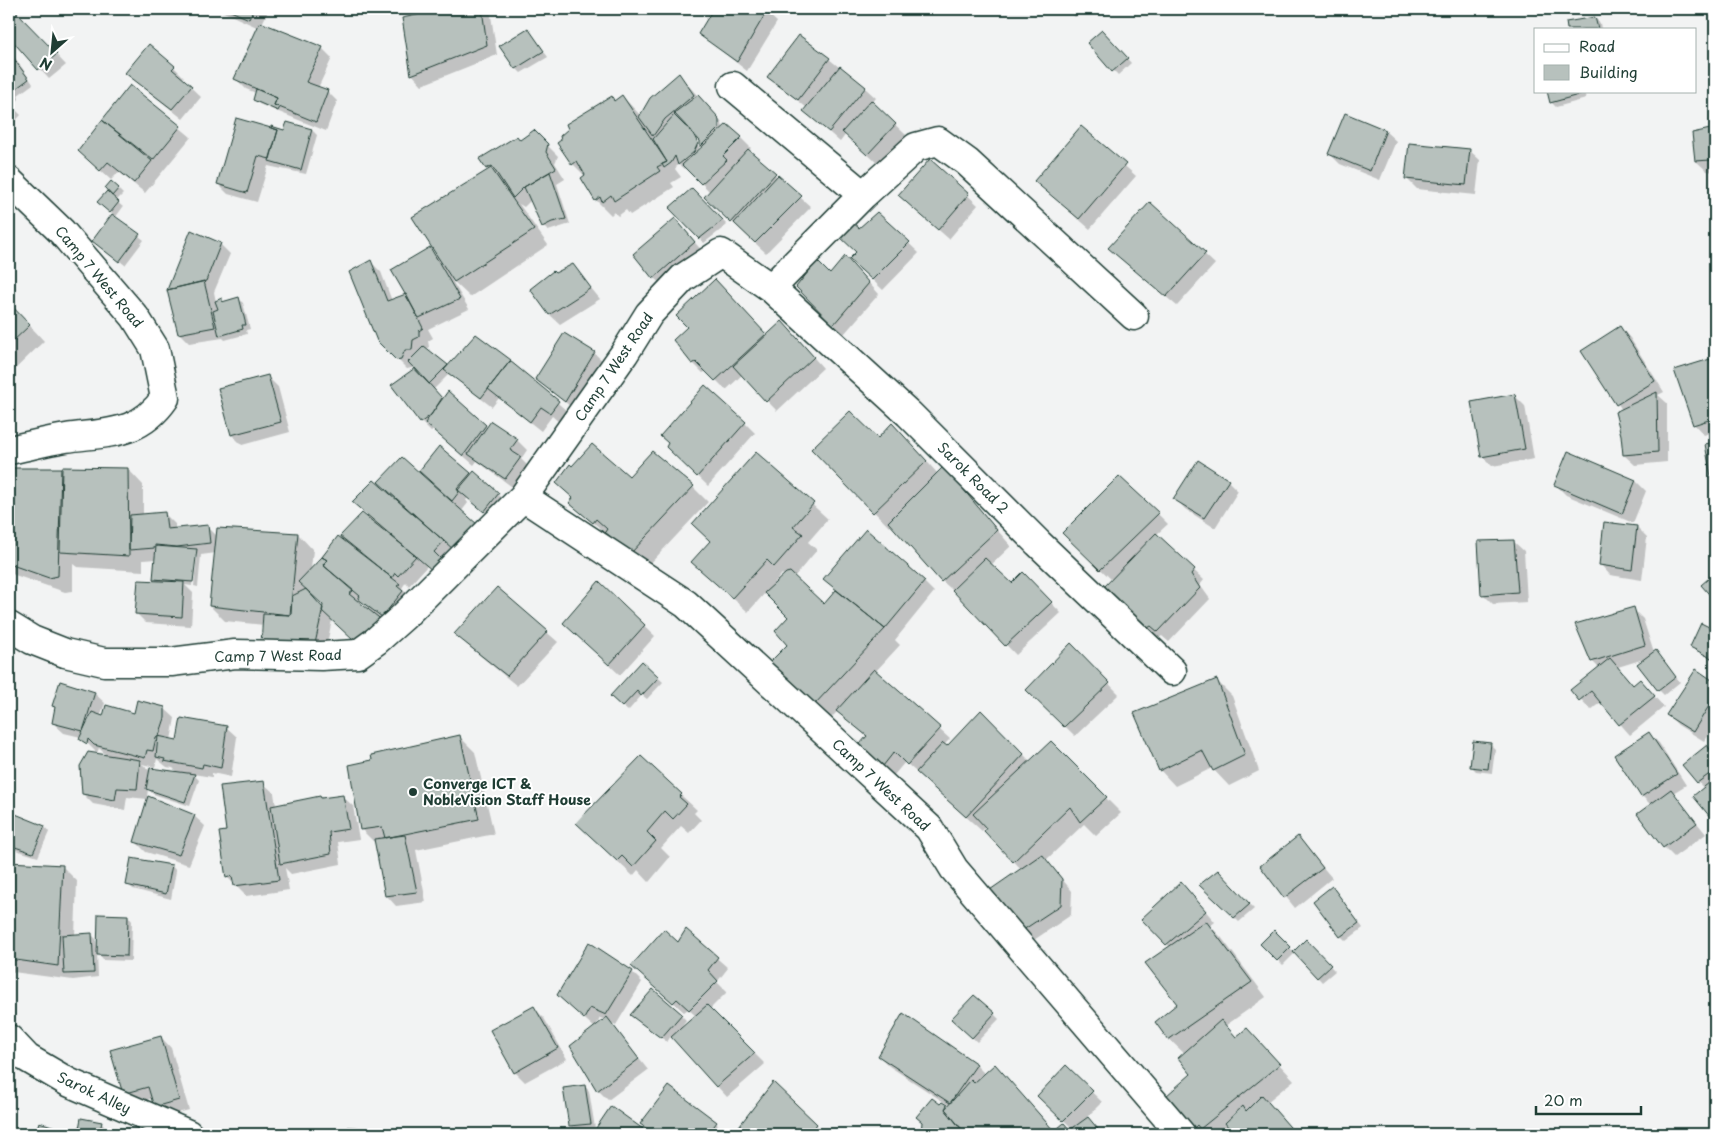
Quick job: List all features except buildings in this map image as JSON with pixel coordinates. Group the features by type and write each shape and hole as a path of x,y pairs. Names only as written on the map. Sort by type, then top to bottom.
{"street":[{"path":"732,86 863,195"},
{"path":"771,288 863,195 916,147 938,141 967,162 1134,316"},
{"name":"Camp 7 West Road","path":"9,181 62,232 136,317 155,349 165,398 154,413 123,431 64,438 9,450"},
{"name":"Camp 7 West Road","path":"9,626 32,640 65,653 104,662 171,662 235,654 321,656 358,654 403,617 523,497 624,354 649,314 683,278 721,254 771,288"},
{"name":"Sarok Road 2","path":"771,288 909,414 1038,543 1172,671"},
{"name":"Camp 7 West Road","path":"523,497 686,604 929,828 954,869 1181,1134"},
{"name":"Sarok Alley","path":"9,1039 27,1058 68,1082 188,1134"}],"place":[{"name":"Converge ICT & NobleVision Staff House","path":"413,792"}]}
